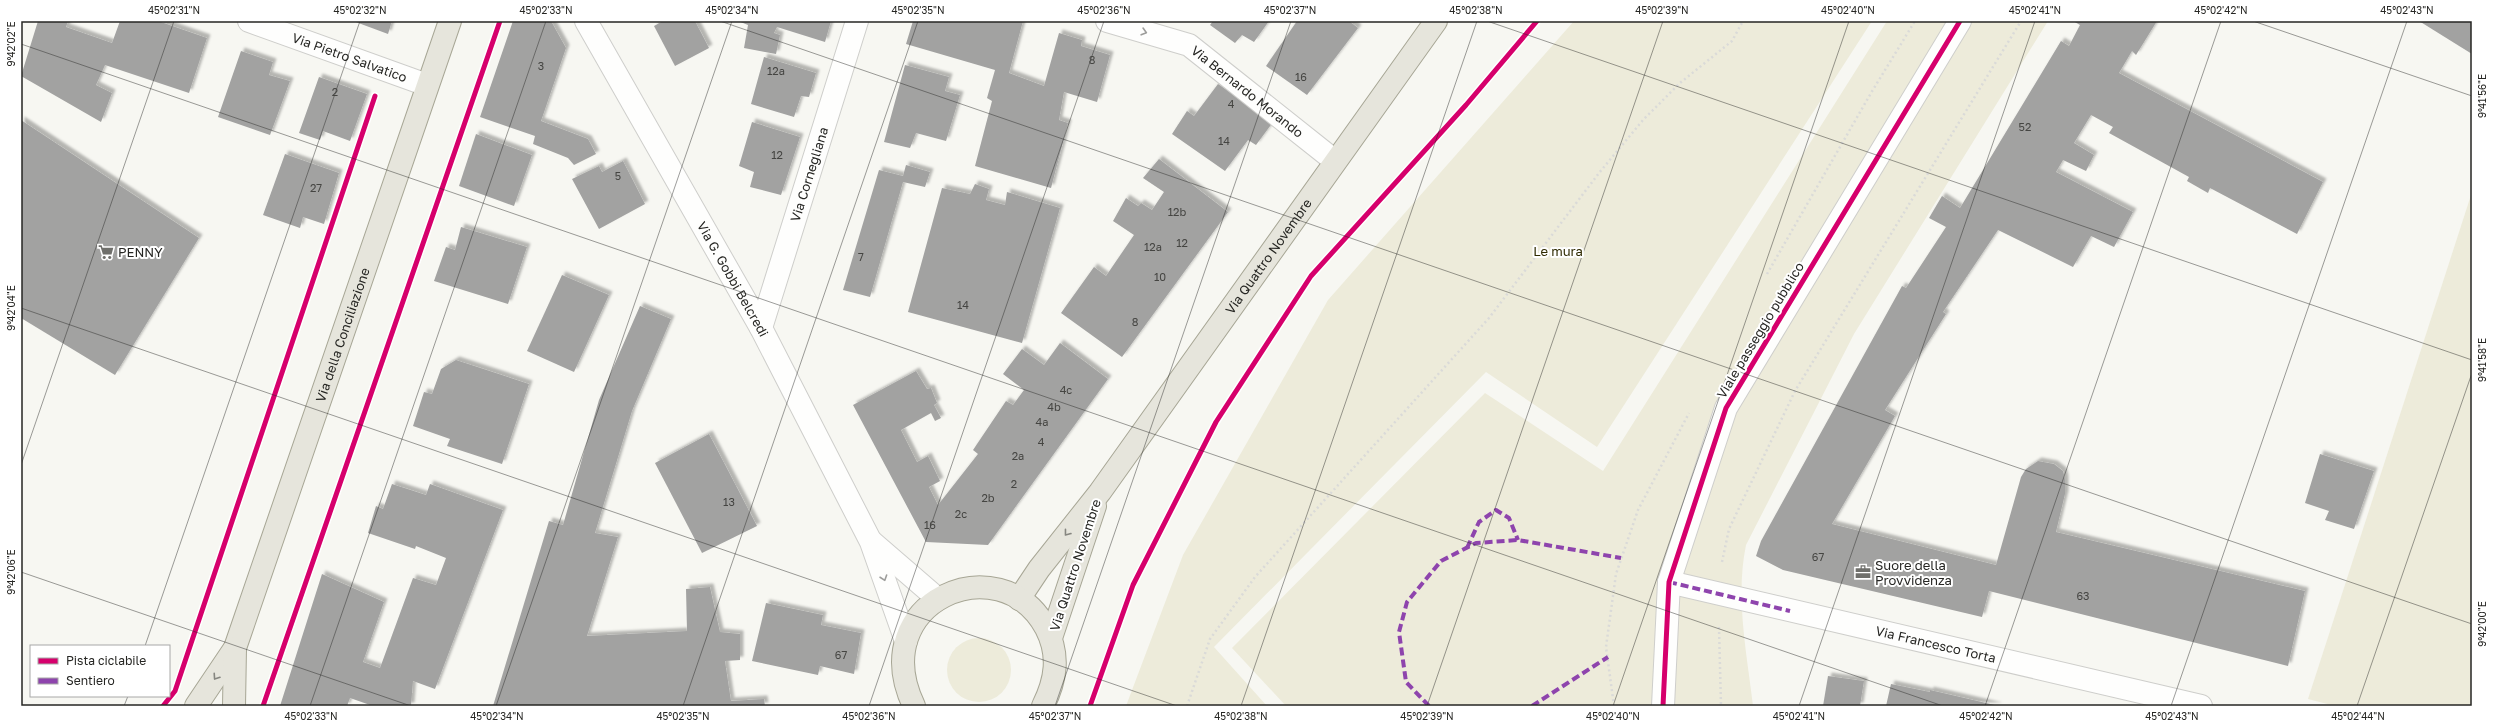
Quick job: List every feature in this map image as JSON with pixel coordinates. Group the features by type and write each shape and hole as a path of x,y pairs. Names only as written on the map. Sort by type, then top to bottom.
{"main road":[{"name":"Via della Conciliazione","path":"235,648 450,21"},
{"name":"Via Quattro Novembre","path":"1019,599 1039,570 1100,492 1436,21"},
{"name":"Via Quattro Novembre","path":"1051,638 1100,492"},
{"path":"914,706 905,688 902,664 906,641 913,624 938,598 958,590 979,587 1000,590 1019,599 1039,616 1051,638 1056,663 1052,688 1043,706"},
{"path":"196,706 235,648"},
{"path":"234,706 235,648"}],"street":[{"name":"Via Pietro Salvatico","path":"249,21 427,85"},
{"name":"Via G. Gobbi Belcredi","path":"586,21 762,328 871,542 906,641"},
{"name":"Via Cornegliana","path":"762,328 857,21"},
{"name":"Via Bernardo Morando","path":"1107,21 1189,44 1335,161"},
{"name":"Viale passeggio pubblico","path":"1662,706 1669,582 1726,408 1960,21"},
{"name":"Via G. Gobbi Belcredi","path":"871,542 938,598"},
{"name":"Via Francesco Torta","path":"1669,582 2201,706"}],"path":[{"path":"1187,706 1210,639 1255,577 1489,318 1599,173 1643,120 1680,83 1732,41 1743,21"},
{"path":"1721,706 1718,594 1729,529 1795,391 2022,21"}],"green space":[{"name":"Le mura","path":"1574,21 1872,21 1597,447 1486,372 1214,647 1267,706 1126,706 1183,555 1328,300"},
{"path":"1887,21 2048,21 1854,334 1746,545 1743,565 1742,606 1745,646 1753,706 1286,706 1232,648 1485,393 1603,471"},
{"path":"2472,192 2472,706 2335,706 2308,699"},
{"path":"979,638 991,640 1002,647 1009,658 1011,670 1009,682 1002,693 991,700 979,702 967,700 956,693 949,682 947,670 949,658 956,647 967,640"}],"building":[{"path":"38,21 68,21 66,27 112,43 120,21 158,21 207,38 189,93 105,65 96,85 112,93 101,122 21,76"},
{"path":"353,21 392,21 388,34"},
{"path":"513,21 551,21 566,48 541,121 588,139 596,154 574,165 568,158 533,144 535,136 480,117"},
{"path":"663,21 695,21 709,48 675,66 654,26"},
{"path":"738,21 831,21 825,42 777,27 774,33 780,35 776,54 744,48 748,25"},
{"path":"913,21 1023,21 1009,73 1044,86 1059,33 1082,40 1081,46 1110,55 1097,102 1064,92 1059,120 1068,123 1051,188 975,166 992,101 987,98 995,70 906,44"},
{"path":"1213,21 1269,21 1254,42 1242,35 1235,43 1210,25"},
{"path":"1297,21 1349,21 1358,28 1307,95 1266,66"},
{"path":"2073,21 2157,21 2136,55 2132,51 2119,73 2323,182 2297,234 2210,188 2208,193 2187,181 2189,177 2109,133 2113,127 2091,115 2074,143 2094,155 2086,171 2063,160 2056,172 2133,212 2114,247 2091,236 2073,267 1998,230 1943,312 1946,314 1885,410 1895,416 1832,524 1996,565 2021,477 2026,469 2038,461 2054,464 2063,471 2065,479 2065,494 2056,532 2305,591 2288,666 1989,591 1982,617 1783,570 1756,556 1761,541 1902,286 1906,288 1946,227 1929,218 1942,196 1960,208 2061,41 2069,46 2080,25"},
{"path":"2419,21 2472,21 2472,54"},
{"path":"241,51 273,62 269,75 290,81 270,135 218,117"},
{"path":"764,57 816,73 809,97 801,96 794,117 751,104"},
{"path":"905,65 949,77 945,91 960,95 946,141 916,133 910,148 884,142"},
{"path":"319,77 367,94 350,141 323,131 320,140 299,133"},
{"path":"1218,84 1273,122 1256,145 1248,140 1225,171 1172,134 1187,111 1194,116"},
{"name":"PENNY","path":"21,120 199,238 115,375 21,318"},
{"path":"752,122 800,137 781,195 750,187 754,172 739,166"},
{"path":"476,134 532,155 514,206 459,186"},
{"path":"285,154 339,173 324,224 303,217 300,228 263,215"},
{"path":"1159,159 1228,212 1122,357 1061,313 1094,267 1106,276 1134,235 1113,221 1126,198 1138,206 1141,203 1152,210 1164,192 1143,178"},
{"path":"623,161 645,204 599,229 572,179 599,166 602,172"},
{"path":"906,165 930,172 925,187 903,182 870,297 843,290 879,170 903,176"},
{"path":"975,184 989,189 986,200 1005,205 1007,192 1060,208 1022,343 908,312 942,188 970,194"},
{"path":"461,227 527,247 508,304 434,281 446,247 455,250"},
{"path":"562,275 609,295 574,372 527,351"},
{"path":"640,306 671,319 632,411 595,533 618,537 587,636 687,631 686,589 710,587 720,632 740,634 740,660 725,661 731,701 764,699 765,706 493,706 549,521 563,525 599,400"},
{"path":"1060,343 1108,379 988,545 926,542 853,405 916,371 927,389 931,388 937,403 934,405 941,418 935,421 931,413 901,430 917,462 928,456 940,481 929,487 938,505 978,454 973,450 1006,401 1013,405 1024,390 1003,374 1022,349 1044,365"},
{"path":"456,360 529,384 502,464 447,446 450,439 413,426 424,392 432,394 441,369"},
{"path":"709,434 757,526 702,553 655,463"},
{"path":"2320,454 2374,471 2354,529 2325,520 2329,511 2305,503"},
{"path":"392,484 426,495 430,484 503,510 435,689 413,681 411,706 373,706 350,698 347,706 280,706 322,574 384,602 363,662 380,668 413,578 436,585 446,558 416,546 415,549 368,533 376,506 383,509"},
{"path":"766,603 823,615 821,625 861,633 854,674 820,666 818,675 752,661"},
{"path":"1828,676 1864,681 1860,706 1823,706"},
{"path":"1891,684 1930,692 1930,690 1999,706 1886,706"}],"marked path":[{"path":"1467,548 1479,522 1496,510 1509,518 1518,540"},
{"path":"1429,706 1406,682 1399,632 1407,602 1441,561 1476,543 1518,540 1621,558"},
{"path":"1669,582 1790,611"},
{"path":"1532,706 1608,657"}],"cycle path":[{"path":"263,706 500,21"},
{"path":"1090,706 1133,585 1216,422 1311,276 1466,105 1537,21"},
{"path":"1663,706 1669,582 1726,408 1960,21"},
{"path":"163,706 175,691 375,96"}],"place":[{"name":"PENNY","path":"106,252"},
{"name":"Suore della Provvidenza","path":"1863,572"}]}
